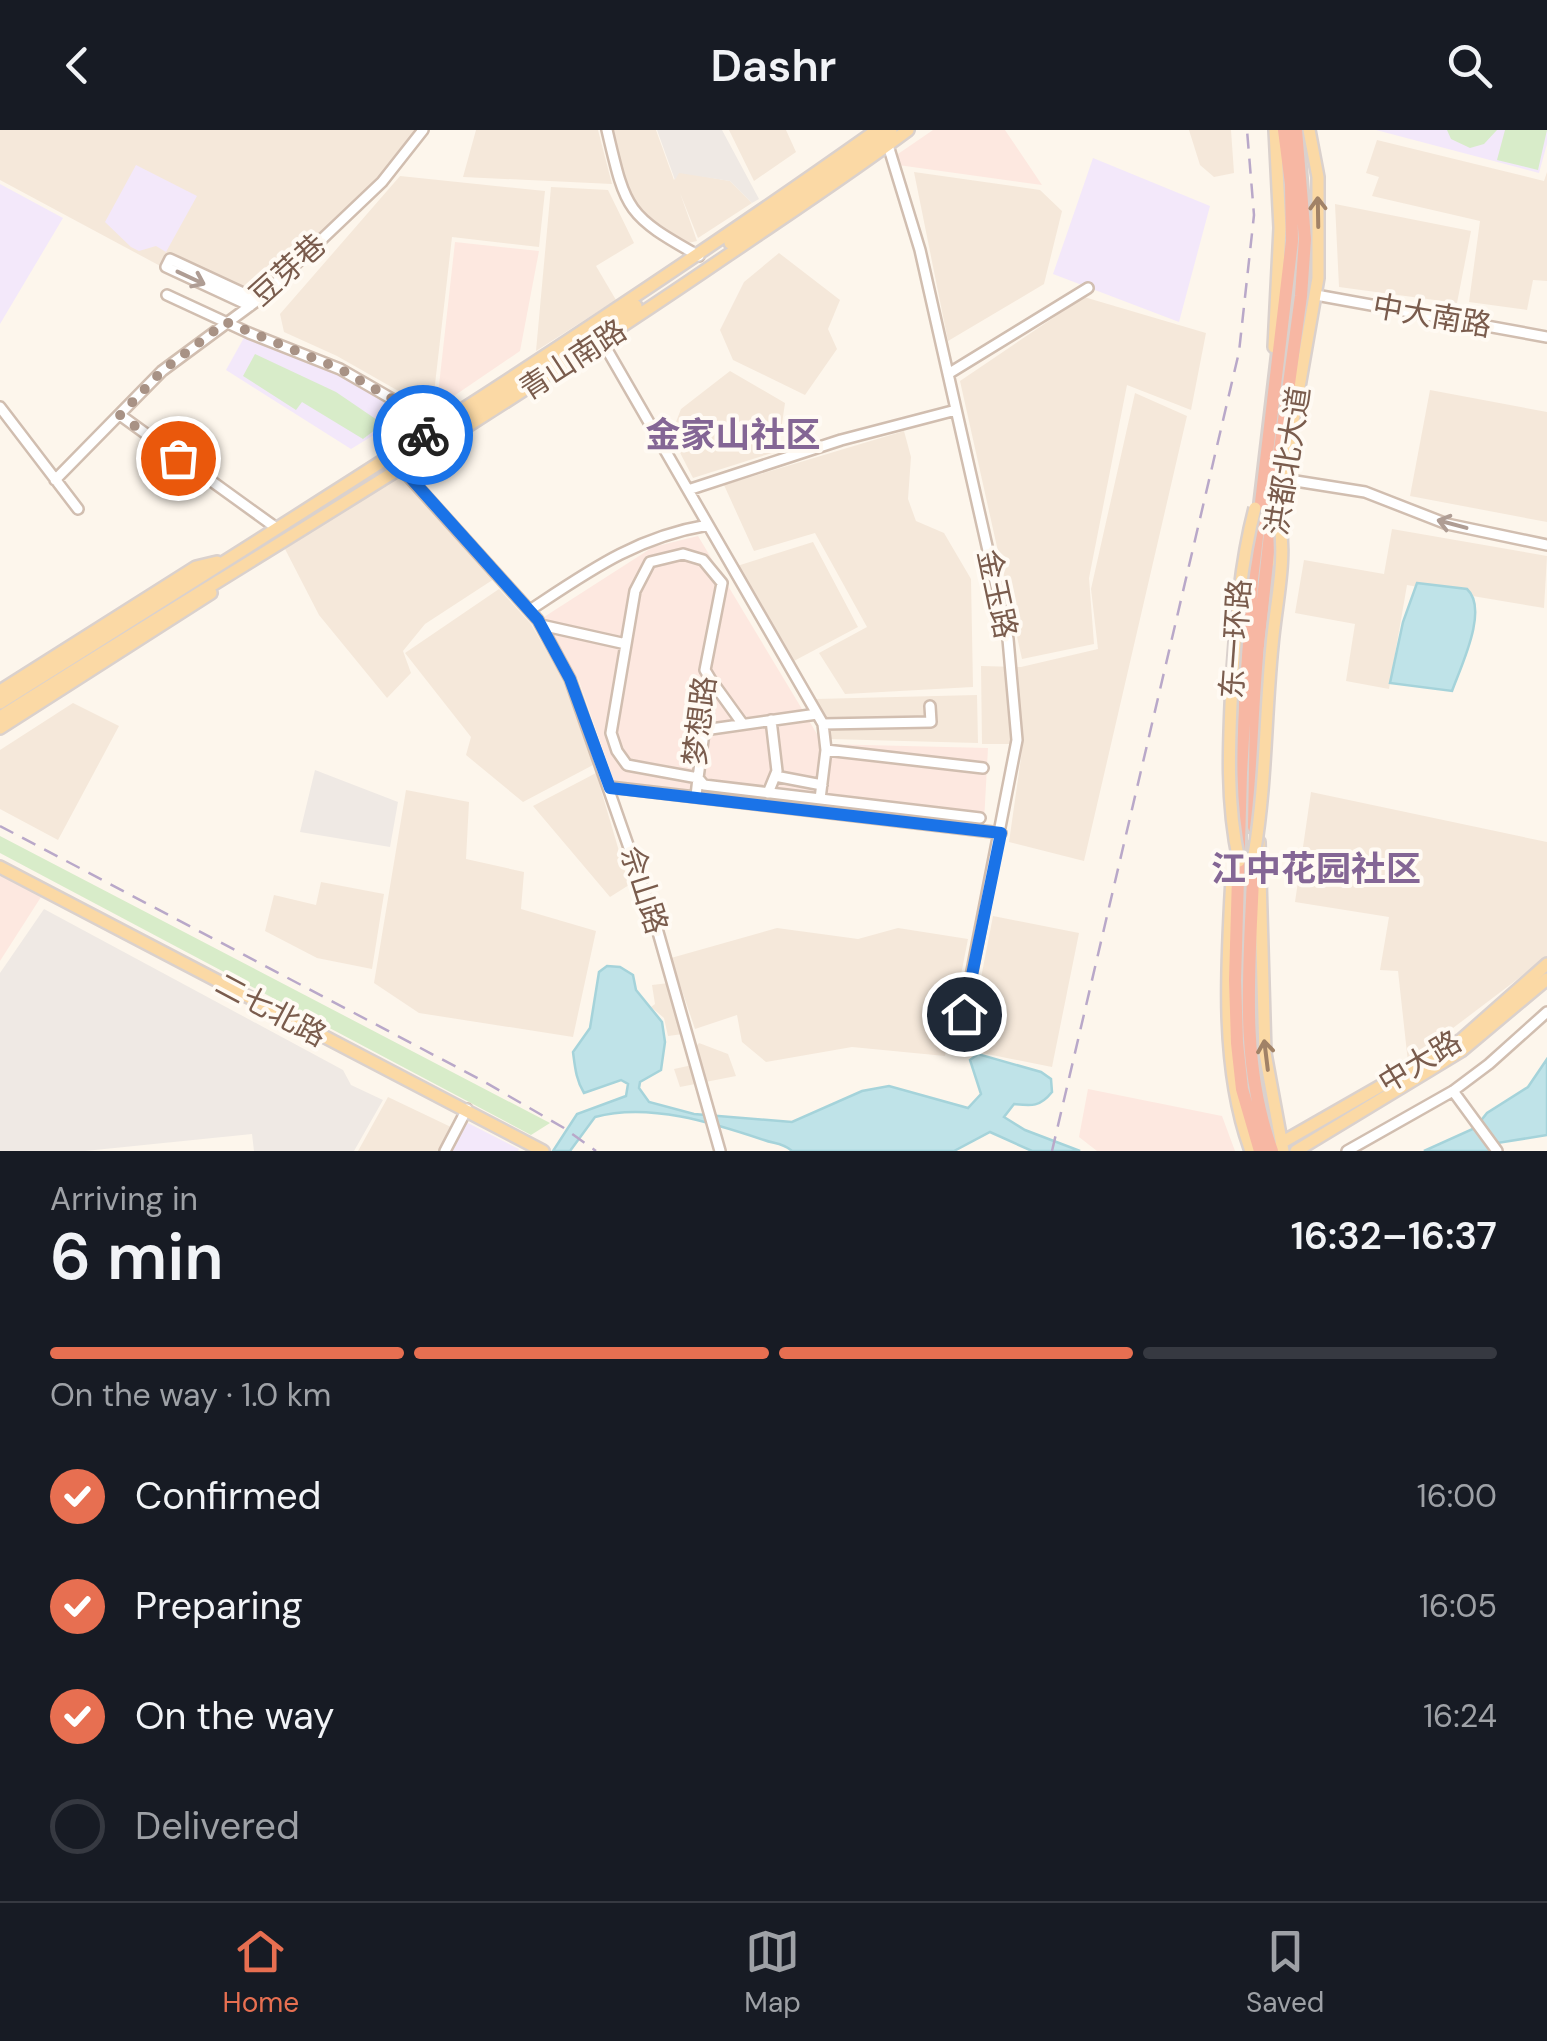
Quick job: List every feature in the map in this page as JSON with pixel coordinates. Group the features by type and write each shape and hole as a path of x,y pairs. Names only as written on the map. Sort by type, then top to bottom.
{"highway":[{"name":"东一环路","path":"1260,1151 1242,1089 1237,1043 1238,861 1251,598 1292,241 1291,184 1284,130"},
{"name":"东一环路","path":"1279,1148 1254,1088 1249,1041 1257,655 1305,239 1296,130"}],"main road":[{"name":"青山南路","path":"0,728 186,609 699,256 888,134 908,130"},
{"name":"洪都北大道","path":"1250,1151 1242,1129 1229,1048 1228,1006 1239,650 1271,395 1278,278 1279,163 1275,130"},
{"name":"洪都北大道","path":"1279,1148 1262,1015 1258,818 1261,666 1283,479 1316,295 1318,177 1309,130"},
{"name":"青山南路","path":"0,691 196,567 221,560 396,463 602,341 888,134"},
{"path":"446,431 669,290 888,134"},
{"path":"0,703 396,463"},
{"path":"1238,861 1229,814 1228,760 1235,640 1255,508"},
{"path":"1254,855 1264,788 1272,647 1285,549 1279,515"},
{"name":"青山南路","path":"206,580 221,560"},
{"name":"青山南路","path":"206,580 229,576"},
{"path":"0,718 206,580"},
{"name":"二七北路","path":"0,867 543,1151"},
{"name":"中大路","path":"1279,1148 1460,1040 1547,964"},
{"name":"中大路","path":"1296,1151 1461,1052 1547,980"}],"street":[{"name":"豆芽巷","path":"55,480 162,371 254,303 382,182 422,130"},
{"path":"607,130 621,188 631,208 650,228 699,256"},
{"name":"金玉路","path":"888,134 920,250 1008,639 1017,740 957,1048"},
{"path":"170,258 254,303 166,267 170,258"},
{"path":"948,374 1088,288"},
{"path":"168,295 340,369 446,431"},
{"name":"中大南路","path":"1316,295 1547,337"},
{"path":"602,341 822,724 826,750 820,799"},
{"path":"0,407 78,509"},
{"path":"688,490 841,440 956,410"},
{"path":"120,415 275,528"},
{"name":"佘山路","path":"396,463 530,610 570,679 656,924 720,1151"},
{"path":"1283,479 1365,492 1447,524 1547,545"},
{"path":"530,610 610,556 652,538 708,525"},
{"name":"梦想路","path":"683,554 703,560 722,583 706,670 711,680 698,778 628,766 617,752 611,733 635,591 650,562 683,554"},
{"path":"541,625 626,644"},
{"path":"711,680 742,724"},
{"path":"822,724 931,722 930,706"},
{"path":"704,730 817,714"},
{"path":"768,793 775,776 771,720"},
{"path":"826,750 982,768"},
{"path":"775,776 822,785"},
{"path":"696,796 698,778"},
{"path":"698,778 704,786 980,818"},
{"path":"610,788 1001,833"},
{"path":"1347,1151 1453,1091 1547,1012"},
{"path":"1453,1091 1497,1151"},
{"path":"446,1151 467,1109"}],"shaded area":[{"path":"0,130 419,130 379,178 250,299 164,268 0,180"},
{"path":"476,130 598,130 612,184 463,177"},
{"path":"612,130 656,130 674,180 679,172 730,181 752,203 698,238 680,193 697,241 688,243 653,225 627,190"},
{"path":"657,130 722,130 759,199 752,203 730,181 679,173 675,180"},
{"path":"729,130 786,130 796,152 754,181"},
{"path":"933,130 1005,130 1042,185 898,165 895,156"},
{"path":"1189,130 1231,130 1234,173 1214,177 1200,165"},
{"path":"1376,130 1547,130 1547,144 1539,173"},
{"path":"1377,140 1544,181 1547,172 1547,281 1533,280 1527,310 1469,302 1480,221 1372,196 1379,177 1366,173"},
{"path":"1093,158 1210,206 1179,322 1053,274"},
{"path":"136,165 197,196 166,252 156,246 139,251 105,222"},
{"path":"914,172 1040,190 1062,211 1044,284 948,341"},
{"path":"400,176 545,191 539,247 452,237 434,393 416,401 337,356 284,332 280,314"},
{"path":"0,184 63,218 0,324"},
{"path":"551,187 608,190 634,243 596,266 616,300 536,351"},
{"path":"1335,204 1471,231 1457,303 1339,287"},
{"path":"455,242 539,251 520,351 448,400 438,394"},
{"path":"779,253 840,300 828,329 837,349 805,395 733,360 720,330 744,282"},
{"path":"1084,297 1206,333 1191,410 1127,385 1089,578 1094,644 1022,659 960,381"},
{"path":"246,334 337,371 427,423 402,439 387,427 351,449 226,370"},
{"name":"金家山社区","path":"730,371 785,403 778,451 693,478 671,435 681,409"},
{"path":"1430,390 1547,412 1547,522 1410,496"},
{"path":"1135,393 1187,416 1084,861 1009,842 1023,744 982,744 981,666 1021,667 1098,649 1091,589"},
{"path":"904,431 911,457 908,499 916,521 944,533 971,579 973,687 845,694 819,653 867,627 815,533 754,551 724,485"},
{"path":"398,475 494,579 425,624 403,651 411,673 387,698 319,615 285,549"},
{"path":"1392,529 1547,556 1544,608 1407,585 1389,689 1346,681 1355,624 1295,613 1304,560 1384,574"},
{"path":"698,536 823,744 988,748 984,822 615,785 579,681 544,617 653,547"},
{"path":"813,542 858,627 792,662 737,566"},
{"path":"499,589 531,624 568,688 593,765 523,802 466,755 471,737 405,653"},
{"path":"977,695 978,743 830,739 815,699"},
{"path":"73,703 119,726 58,840 0,809 0,750"},
{"path":"315,770 398,802 390,847 300,832"},
{"path":"596,773 629,885 610,897 533,806"},
{"path":"406,790 469,802 466,859 524,872 521,909 596,931 573,1037 419,1013 374,983"},
{"path":"1311,792 1547,842 1547,957 1408,1062 1398,971 1380,970 1389,917 1295,902"},
{"path":"0,875 41,897 0,961"},
{"path":"321,882 384,894 372,969 317,958 265,931 274,895 316,905"},
{"path":"44,909 343,1070 351,1085 383,1100 354,1151 254,1151 252,1134 85,1151 0,1151 0,973"},
{"path":"993,916 1079,933 1052,1067 967,1050"},
{"path":"777,928 858,939 898,928 968,939 945,1056 852,1047 766,1062 742,1042 737,1015 695,1029 671,958"},
{"path":"669,983 683,1034 668,1036 664,1018 651,1007 655,1004 652,985"},
{"path":"699,1043 728,1054 736,1076 680,1087 674,1069 697,1064 693,1050"},
{"path":"1088,1089 1222,1116 1235,1151 1097,1151 1079,1137"},
{"path":"388,1097 453,1128 440,1151 358,1151"},
{"path":"464,1121 519,1149 518,1151 449,1151"}],"green space":[{"path":"1447,130 1497,130 1484,144 1470,148 1451,139"},
{"path":"1505,130 1547,130 1538,170 1497,160"},
{"path":"255,354 336,392 383,424 363,439 302,402 296,410 243,376"},
{"path":"0,836 550,1123 531,1135 0,853"}],"water":[{"path":"1417,583 1467,589 1473,598 1471,638 1452,691 1390,683 1403,622"},
{"path":"607,966 620,967 633,975 636,990 662,1022 665,1042 661,1070 640,1082 639,1088 649,1102 694,1114 792,1122 862,1091 889,1086 968,1108 981,1094 970,1060 978,1054 1041,1072 1051,1079 1052,1092 1044,1100 1031,1105 1014,1104 1004,1117 1025,1130 1080,1151 1032,1151 990,1132 954,1151 792,1151 702,1121 637,1112 595,1117 570,1151 553,1151 577,1114 626,1096 628,1084 621,1080 584,1093 574,1063 573,1052 590,1028 599,972"},
{"path":"1547,1059 1547,1135 1497,1143 1494,1151 1424,1151 1475,1128 1487,1113 1528,1087"}],"railway":[{"path":"1052,1151 1239,352 1254,215 1247,130"},
{"path":"0,826 483,1081 596,1151"}],"way so far":[{"path":"178,458 120,415 162,371 226,322 340,369 438,425 423,435"}],"district":[{"name":"金家山社区","path":"733,435"},
{"name":"江中花园社区","path":"1316,869"}],"route":[{"path":"423,435 391,456 538,620 570,679 610,788 1001,833 964,1014"}]}
